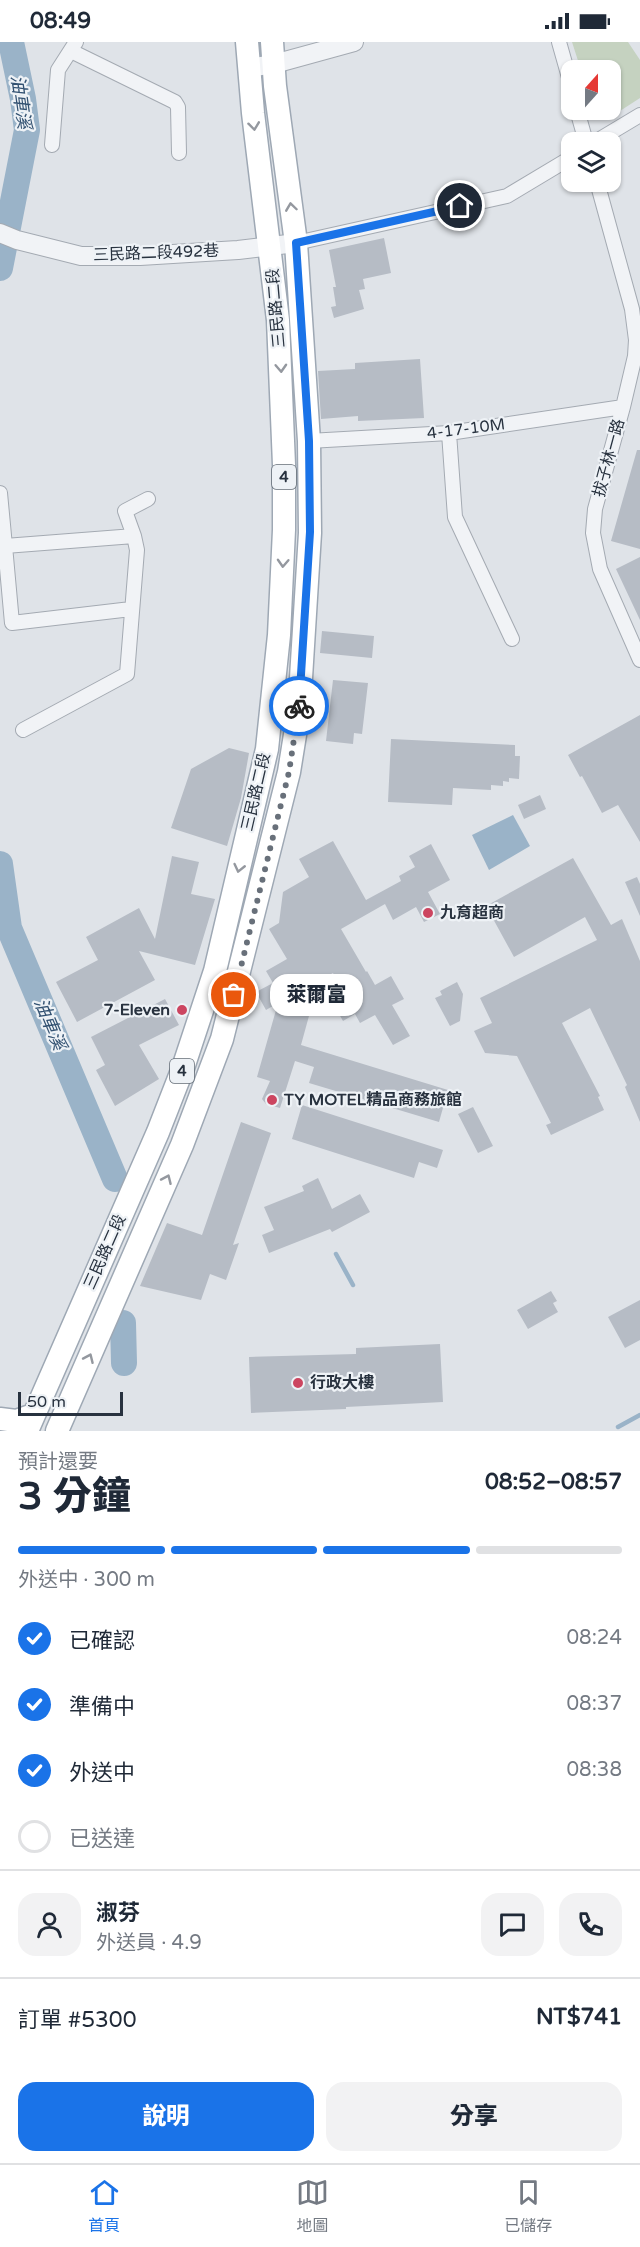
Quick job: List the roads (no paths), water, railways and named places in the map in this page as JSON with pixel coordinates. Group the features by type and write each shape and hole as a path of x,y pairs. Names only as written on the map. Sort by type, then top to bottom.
{"main road":[{"name":"三民路二段","path":"30,1423 158,1132 186,1057 215,971 267,748 279,635 284,530 284,465 278,320 247,43"},
{"name":"三民路二段","path":"57,1431 182,1145 222,1039 289,772 299,710 310,532 309,441 296,243 273,49"},
{"path":"0,1419 30,1423"}],"street":[{"path":"247,43 273,49 354,42"},
{"path":"559,42 564,60"},
{"path":"52,145 58,70 74,46 175,102 178,107 179,153"},
{"path":"249,68 273,49"},
{"path":"612,132 640,115"},
{"path":"296,243 507,196 561,164"},
{"name":"拔子林一路","path":"600,192 632,309 636,340 635,356 623,407 595,508 593,533 600,569 640,660"},
{"name":"三民路二段492巷","path":"8,237 81,256 140,256 270,247 296,243"},
{"name":"4-17-10M","path":"309,441 448,433 623,407"},
{"path":"448,433 455,517 512,639"},
{"path":"0,493 12,622 131,609"},
{"path":"23,730 127,674 137,550 125,511 148,499"},
{"path":"5,546 134,536"},
{"path":"271,708 294,737"}],"water":[{"path":"513,815 530,846 489,870 472,835"}],"waterway":[{"name":"油車溪","path":"0,268 27,130 11,42"},
{"name":"油車溪","path":"0,864 9,928 115,1179"},
{"path":"336,1254 353,1285"},
{"path":"123,1323 124,1363"},
{"path":"618,1427 640,1415"}],"place":[{"name":"九育超商","path":"428,913"},
{"name":"萊爾富","path":"234,995"},
{"name":"7-Eleven","path":"182,1010"},
{"name":"TY MOTEL精品商務旅館","path":"272,1100"},
{"name":"行政大樓","path":"298,1383"}]}
